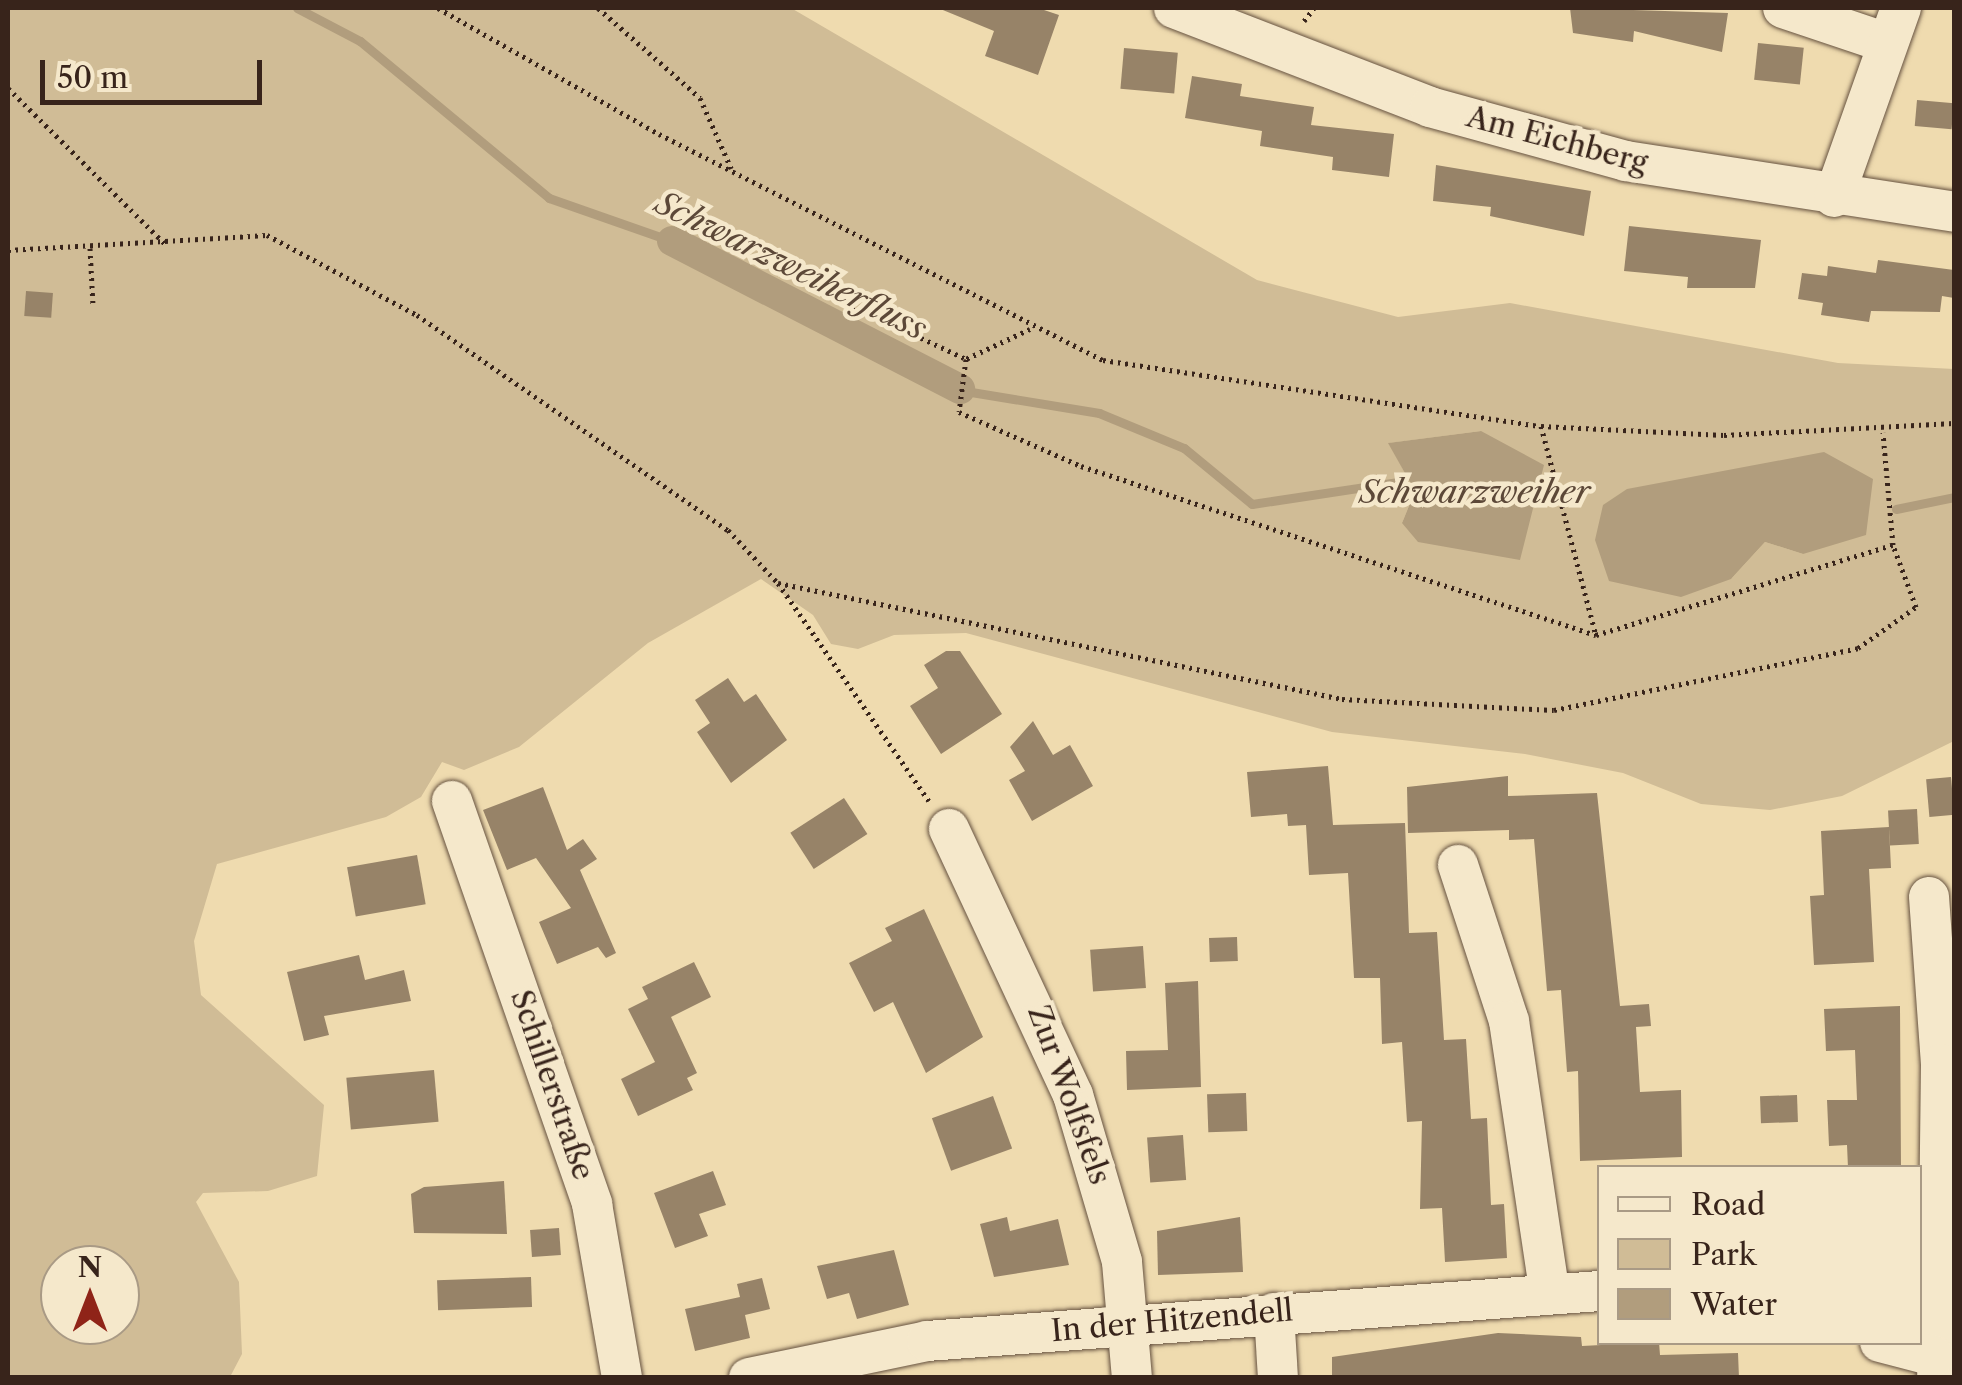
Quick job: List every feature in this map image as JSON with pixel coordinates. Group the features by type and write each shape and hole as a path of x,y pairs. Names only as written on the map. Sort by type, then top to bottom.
{"street":[{"name":"Am Eichberg","path":"1174,8 1430,107 1626,161 1834,197 1954,212"},
{"path":"1783,8 1894,25 1834,197"},
{"name":"Schillerstraße","path":"452,801 592,1204 622,1378"},
{"name":"Zur Wolfsfels","path":"949,830 1073,1095 1133,1323 1132,1378"},
{"path":"1458,865 1488,938 1527,1102 1549,1288"},
{"path":"1887,1345 1935,1366 1941,1064 1929,897"},
{"name":"In der Hitzendell","path":"749,1378 865,1348 1549,1288 1597,1290"},
{"path":"1274,1313 1278,1378"}],"path":[{"path":"438,8 732,171 1030,329 1104,360 1541,426 1883,432 1954,423"},
{"path":"598,8 700,98 732,171"},
{"path":"8,88 167,246"},
{"path":"8,250 167,246 266,235 417,315 728,530 778,583 949,830"},
{"path":"90,248 93,306"},
{"path":"853,306 966,359"},
{"path":"966,359 1030,329"},
{"path":"966,359 958,412 1081,466 1596,635 1893,545"},
{"path":"1541,426 1596,635"},
{"path":"778,583 1342,698 1554,710 1858,648 1916,608 1893,545 1883,432"}],"green space":[{"path":"8,8 791,8 1257,280 1398,317 1510,303 1838,363 1954,369 1954,741 1842,796 1770,810 1701,804 1623,773 1525,754 1332,732 966,633 894,635 858,649 831,644 813,615 761,579 648,643 519,747 464,770 442,762 421,797 386,817 217,864 194,941 201,995 324,1105 317,1176 268,1191 203,1193 196,1202 239,1282 242,1354 230,1377 8,1376","holes":["1481,431 1402,523 1415,491 1389,443","1824,452 1803,554 1765,542 1731,579"]}],"water":[{"name":"Schwarzweiher","path":"1481,431 1544,465 1520,560 1418,542 1402,523 1415,491 1388,443"},
{"path":"1824,452 1873,479 1866,535 1803,554 1765,542 1731,579 1681,597 1609,581 1595,540 1603,505 1627,489"}],"building":[{"path":"938,8 1038,8 1059,15 1038,75 985,56 994,31"},
{"path":"1570,8 1728,13 1722,52 1634,31 1633,42 1573,33"},
{"path":"1758,43 1804,48 1800,85 1754,80"},
{"path":"1124,48 1178,53 1174,94 1120,89"},
{"path":"1192,76 1242,84 1240,96 1314,107 1311,125 1394,134 1389,177 1332,170 1333,157 1260,146 1262,131 1185,118"},
{"path":"1917,100 1954,103 1952,129 1915,126"},
{"path":"1436,165 1591,191 1584,236 1490,216 1491,207 1433,201"},
{"path":"1629,226 1761,240 1755,288 1687,288 1688,277 1624,271"},
{"path":"1878,260 1954,270 1954,298 1942,296 1940,312 1871,311 1869,322 1821,315 1823,303 1798,299 1802,273 1827,276 1828,266 1876,273"},
{"path":"26,291 53,293 51,318 24,316"},
{"path":"946,651 960,651 1002,714 941,754 910,706 938,688 924,665"},
{"path":"728,678 744,702 756,694 787,740 731,783 697,732 710,723 695,700"},
{"path":"1033,721 1053,755 1070,745 1093,786 1032,821 1009,780 1025,771 1010,747"},
{"path":"1328,766 1333,825 1405,823 1409,933 1437,932 1444,1040 1466,1039 1471,1119 1487,1118 1491,1205 1504,1204 1507,1258 1445,1262 1442,1208 1420,1209 1422,1121 1407,1122 1402,1042 1382,1044 1380,978 1354,978 1348,873 1309,875 1306,825 1288,826 1287,814 1251,817 1247,772"},
{"path":"1508,776 1508,796 1597,793 1620,1006 1649,1004 1651,1026 1636,1027 1640,1092 1681,1090 1682,1157 1580,1161 1578,1071 1567,1072 1561,990 1547,991 1534,839 1509,840 1509,830 1408,833 1407,787"},
{"path":"1951,777 1954,815 1929,817 1926,779"},
{"path":"543,787 567,850 583,839 597,859 580,870 616,953 606,958 598,947 557,964 539,922 571,908 536,858 507,870 483,810"},
{"path":"844,798 867,834 814,869 790,833"},
{"path":"1917,809 1919,844 1890,845 1888,811"},
{"path":"1889,827 1891,868 1869,869 1874,962 1814,965 1810,896 1824,895 1821,831"},
{"path":"417,855 426,904 356,917 347,867"},
{"path":"924,909 983,1037 926,1073 893,1002 874,1012 849,963 892,941 885,928"},
{"path":"1237,937 1238,961 1210,962 1209,938"},
{"path":"1143,946 1146,988 1093,992 1090,950"},
{"path":"359,955 365,980 404,970 411,1001 324,1016 329,1035 304,1041 287,972"},
{"path":"694,962 711,997 671,1017 697,1073 687,1078 693,1090 638,1116 621,1079 655,1062 628,1009 648,999 642,987"},
{"path":"1198,981 1201,1087 1127,1090 1126,1051 1168,1050 1165,983"},
{"path":"1900,1006 1901,1165 1848,1165 1847,1145 1829,1146 1827,1100 1857,1100 1855,1050 1826,1051 1824,1009"},
{"path":"434,1070 439,1122 351,1129 346,1078"},
{"path":"1246,1093 1247,1131 1208,1132 1207,1094"},
{"path":"1797,1095 1798,1122 1761,1123 1760,1096"},
{"path":"993,1096 1012,1149 951,1171 932,1118"},
{"path":"1183,1135 1186,1180 1150,1182 1147,1138"},
{"path":"713,1171 726,1205 699,1214 708,1236 675,1248 654,1193"},
{"path":"504,1181 507,1234 414,1233 411,1194 424,1187"},
{"path":"1007,1217 1010,1231 1058,1219 1069,1265 994,1277 980,1224"},
{"path":"1240,1217 1243,1272 1158,1275 1157,1231"},
{"path":"559,1228 561,1255 532,1257 530,1230"},
{"path":"894,1250 909,1305 857,1319 849,1293 827,1299 817,1266"},
{"path":"531,1277 532,1307 438,1310 437,1280"},
{"path":"762,1278 770,1309 745,1315 750,1338 695,1351 685,1309 740,1297 737,1284"},
{"path":"1498,1333 1581,1337 1582,1346 1659,1345 1660,1355 1738,1353 1739,1378 1332,1378 1332,1357"}],"waterway":[{"name":"Schwarzweiherfluss","path":"297,8 360,41 549,198 672,241"},
{"name":"Schwarzweiherfluss","path":"672,241 960,389"},
{"name":"Schwarzweiherfluss","path":"965,391 1099,413 1184,448 1252,504 1398,482 1423,496"},
{"name":"Schwarzweiherfluss","path":"1896,509 1954,497"}]}
